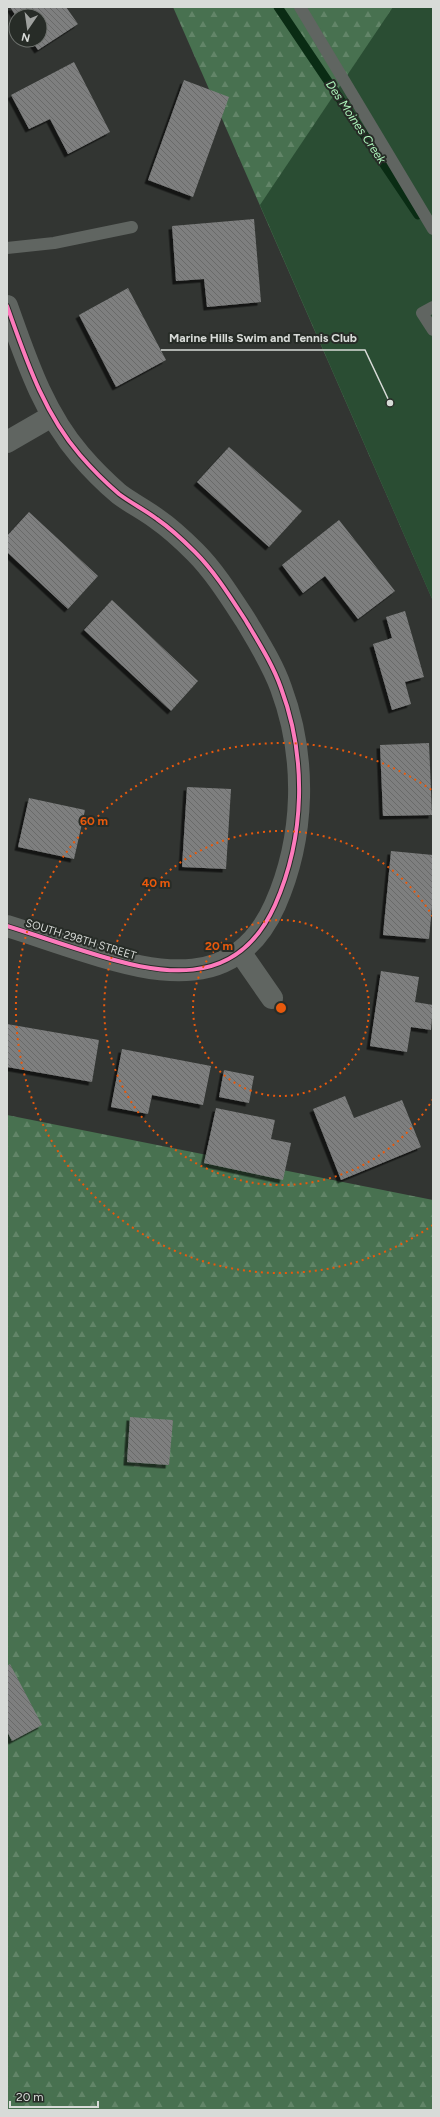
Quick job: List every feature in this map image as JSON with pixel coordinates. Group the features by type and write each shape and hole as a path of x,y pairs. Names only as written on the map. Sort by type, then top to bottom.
{"street":[{"name":"SOUTH 298TH STREET","path":"7,306 33,379 57,425 79,454 100,477 120,494 159,520 196,553 229,595 262,647 281,687 295,730 299,768 299,811 297,835 281,892 271,913 256,938 224,963 202,970 178,972 152,970 107,959 7,926"},
{"path":"7,442 52,416"},
{"path":"240,952 272,998"}],"lane":[{"path":"300,7 433,229"},
{"path":"7,248 54,243 132,227"},
{"path":"433,307 422,313 433,330"}],"green space":[{"path":"173,7 433,7 433,601"},
{"path":"393,7 433,7 433,601 260,205"},
{"path":"7,1115 433,1200 433,2110 7,2110"}],"building":[{"path":"10,7 66,7 78,24 48,44 48,8"},
{"path":"74,62 110,132 68,154 50,119 29,129 11,95"},
{"path":"184,80 229,97 193,197 148,180"},
{"path":"254,219 261,302 207,307 204,279 176,281 172,226"},
{"path":"128,288 166,360 116,387 79,315"},
{"path":"229,447 302,511 269,547 197,482"},
{"path":"29,512 98,576 68,609 7,552 7,536"},
{"path":"339,520 395,591 358,619 325,576 303,593 282,565"},
{"path":"112,600 198,681 171,711 84,630"},
{"path":"405,611 424,677 405,682 411,704 392,710 373,644 392,638 386,617"},
{"path":"429,743 432,815 383,816 380,745"},
{"path":"187,787 231,789 226,869 182,867"},
{"path":"29,798 85,810 74,859 18,847"},
{"path":"391,851 433,855 433,895 429,939 383,935"},
{"path":"381,971 419,977 415,1002 433,1005 431,1030 411,1027 407,1052 370,1046"},
{"path":"7,1024 99,1040 92,1082 7,1067"},
{"path":"122,1049 211,1066 203,1105 152,1095 148,1114 111,1107"},
{"path":"224,1070 254,1076 249,1103 219,1097"},
{"path":"345,1096 354,1118 402,1100 421,1147 341,1180 313,1109"},
{"path":"216,1108 275,1120 271,1139 291,1143 283,1180 204,1163"},
{"path":"130,1417 173,1420 169,1465 127,1462"},
{"path":"10,1664 42,1725 12,1741 7,1731 7,1666"}],"waterway":[{"name":"Des Moines Creek","path":"278,7 418,215"}],"cycle path":[{"path":"7,306 21,346 37,384 46,403 67,438 89,465 114,489 162,523 195,552 222,585 246,621 270,662 281,688 295,742 299,797 297,825 292,852 285,879 275,905 259,933 239,952 217,964 193,970 167,970 140,966 84,951 7,926"}],"place":[{"name":"Marine Hills Swim and Tennis Club","path":"390,403"}]}
